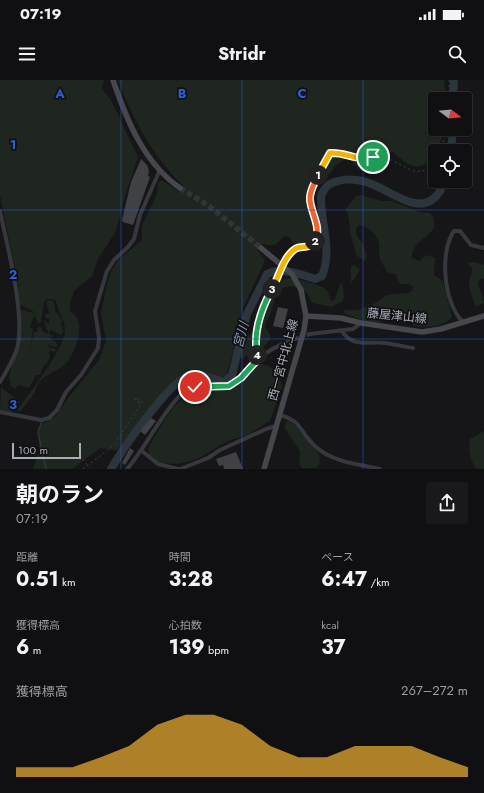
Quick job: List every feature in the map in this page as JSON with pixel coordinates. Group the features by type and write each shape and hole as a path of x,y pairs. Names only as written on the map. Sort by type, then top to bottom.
{"main road":[{"path":"113,80 148,158 159,172 180,188"},
{"name":"西一宮中北上線","path":"261,248 292,274 301,290 306,316 301,345 264,469"},
{"name":"藤屋津山線","path":"306,316 341,318 361,323 422,332 484,316"}],"street":[{"path":"0,412 41,420 49,418 57,410 66,392 82,375 98,348 95,311 107,271 114,260 128,248 134,239 140,215 159,172"},
{"path":"0,210 15,285 18,341 12,361 0,382"},
{"path":"462,321 458,318 452,303 444,272 451,234 454,231 460,230 471,245 484,248"},
{"path":"259,358 256,344 258,326 266,300 293,251"},
{"path":"310,334 353,329 361,323"},
{"path":"342,331 349,339 362,344 374,342 413,348"},
{"path":"127,469 142,451 163,418 184,392 195,387 229,386 241,378 259,358 275,347 296,339"},
{"path":"280,415 294,419 316,447 324,452 351,464 380,469"},
{"path":"142,451 158,464 179,469 208,458 220,450 276,426"}],"path":[{"path":"449,80 450,92"},
{"path":"293,251 297,248 308,247 317,237 310,199 311,190 330,153 339,152 358,159 378,157 386,158 405,169 417,171 428,169"},
{"path":"83,469 114,445 143,401 137,403 138,397 132,400"},
{"path":"80,455 88,466"}],"shaded area":[{"path":"0,80 104,80 102,89 111,100 138,157 125,196 116,231 98,259 92,276 74,291 70,304 70,311 75,315 78,321 79,335 71,356 59,369 40,381 34,393 20,412 17,410 53,360 59,349 65,331 64,323 56,301 53,299 47,299 44,302 41,323 38,323 33,311 20,305 17,279 0,195"},
{"path":"118,80 444,80 445,92 428,92 428,136 442,136 438,144 428,144 428,161 426,163 421,166 410,165 393,152 383,152 371,168 362,172 347,158 335,166 330,174 321,177 309,190 307,199 314,208 318,227 315,245 306,248 292,243 291,239 286,236 275,244 261,244 258,250 265,261 243,308 236,330 234,350 226,375 219,378 194,372 167,389 120,451 100,448 72,469 33,469 39,451 38,428 56,416 68,398 99,360 106,341 101,314 107,283 112,269 118,260 142,240 142,225 157,194 158,183 162,180 179,192 183,185 162,162 144,136 130,109"},
{"path":"360,195 382,201 392,201 419,212 430,213 434,218 434,228 414,249 412,258 419,261 426,255 435,258 434,275 443,281 452,317 444,323 428,327 412,325 417,315 412,313 386,317 384,321 379,322 364,320 345,314 344,310 357,310 372,305 387,295 408,293 412,291 413,287 409,284 400,284 395,274 387,272 380,259 379,243 376,237 369,229 359,225 356,228 356,234 363,244 367,256 365,261 356,255 346,209 356,196"},
{"path":"474,262 484,265 484,279 481,278 478,282 484,303 476,306 471,294 469,281 472,268 469,266 469,263"},
{"path":"354,265 360,270 351,282 351,266"},
{"path":"288,278 310,282 325,289 328,292 331,301 335,299 342,282 344,295 343,301 332,307 313,303 306,292 297,288 291,286 282,289 276,297 265,327 270,334 270,340 260,350 252,350 243,359 240,358 243,340 245,337 258,329 265,306 280,280"},
{"path":"52,300 56,313 58,313 62,321 60,325 64,330 61,335 50,330 49,334 54,336 50,338 56,342 58,347 51,346 49,344 48,347 56,349 55,352 49,350 50,357 46,365 44,365 40,375 36,375 29,388 18,385 15,389 11,386 9,379 12,364 17,353 19,309 33,313 35,317 33,318 30,327 33,329 30,350 34,332 37,332 38,327 41,327 42,331 48,334 44,320 49,324 49,319 45,318 45,314 49,313 46,301"},
{"path":"261,363 277,370 282,386 270,421 247,435 226,442 195,460 178,464 169,464 159,462 152,457 148,449 166,418 177,403 193,392 219,390 237,386 246,378 257,364"},
{"path":"1,387 20,402 12,413 0,410"},
{"path":"289,421 294,424 319,453 320,462 317,468 302,468 299,464 300,451 284,428 286,422"},
{"path":"484,431 484,469 476,469 470,454 470,439"}],"building":[{"path":"141,159 147,165 149,171 148,176 150,177 133,225 123,222 122,220 131,182"},
{"path":"278,307 288,309 283,328 273,326"},
{"path":"151,418 156,421 145,435 140,431"},
{"path":"130,448 134,451 125,465 122,463"},
{"path":"236,452 243,469 224,469 223,465 219,466 216,459"}],"waterway":[{"name":"宮川","path":"453,92 454,80"},
{"name":"宮川","path":"452,136 452,144"},
{"name":"宮川","path":"111,469 146,418 179,381 188,376 197,375 206,376 224,382 232,375 247,314 267,274 284,271 297,273 315,279 322,276 325,266 326,246 321,196 327,186 342,180 361,181 370,183 404,200 414,203 431,201 441,188"},
{"path":"42,421 38,432 46,469"}],"tunnel":[{"path":"180,188 209,206 261,248"},
{"path":"295,339 310,334"}],"route":[{"path":"195,387 229,386 241,378 259,358 256,335 266,300 293,251 297,248 308,247 317,237 310,199 311,190 324,162 330,153 339,152 358,159 373,157"}]}
